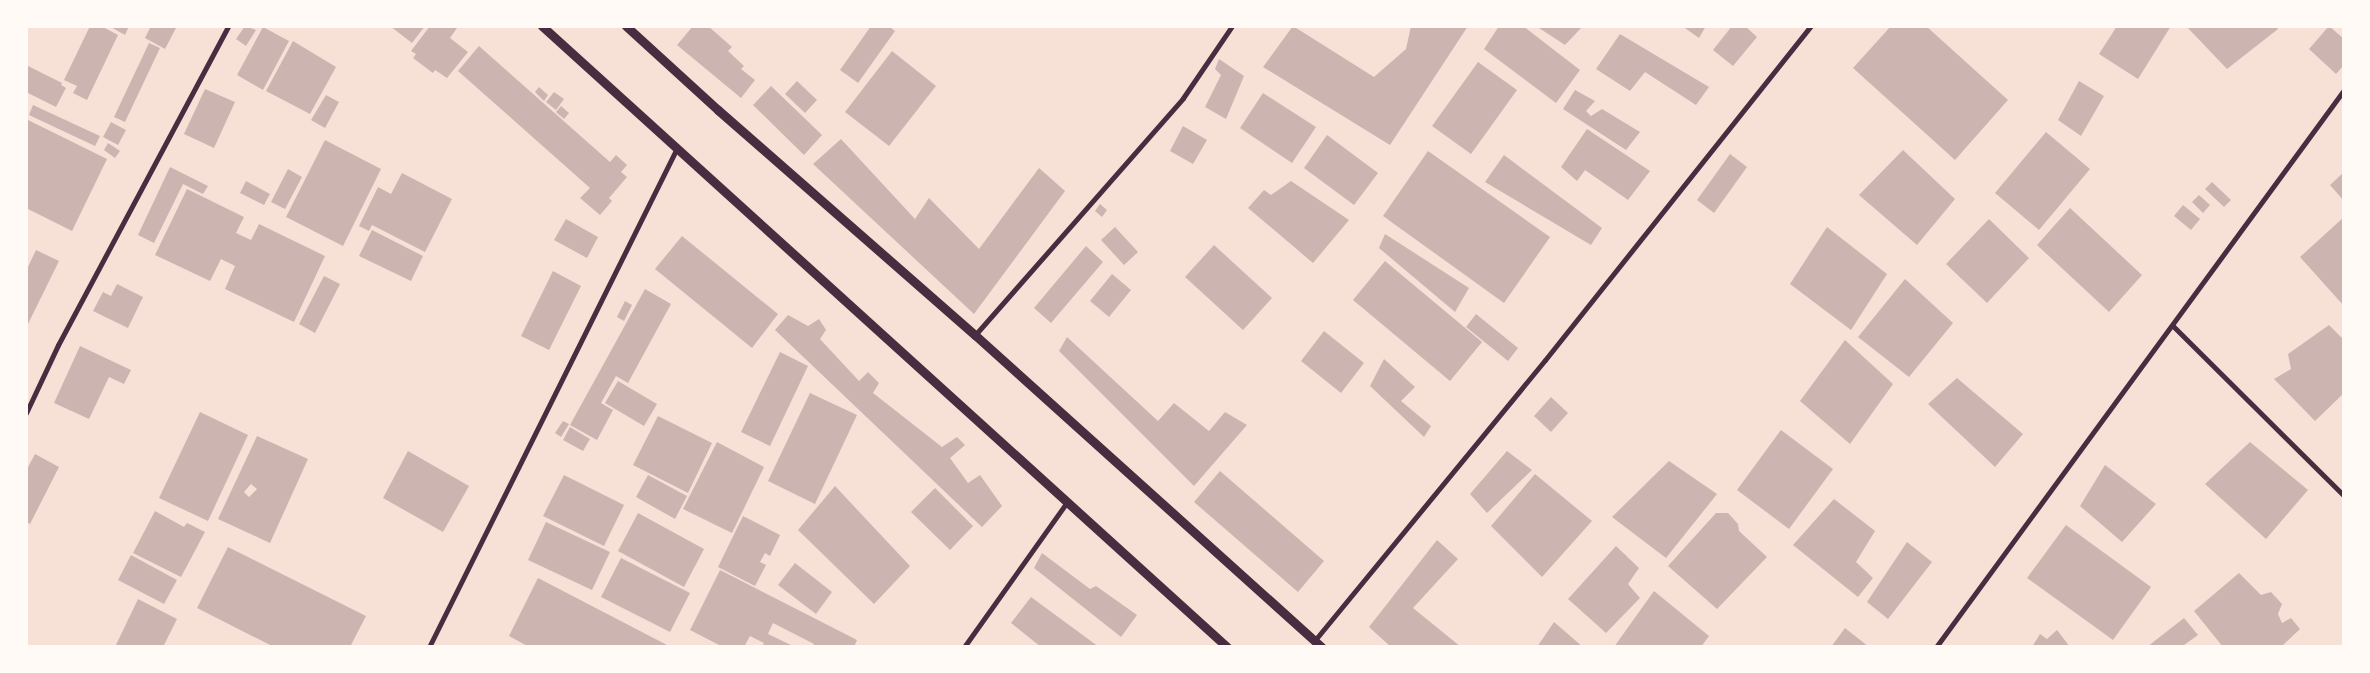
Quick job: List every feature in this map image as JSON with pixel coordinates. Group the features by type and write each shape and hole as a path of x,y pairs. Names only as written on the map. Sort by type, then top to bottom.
{"street":[{"path":"26,413 58,345 228,26"},
{"path":"542,26 1227,647"},
{"path":"626,26 718,110 975,335 1319,643 1811,26"},
{"path":"975,335 1183,98 1232,26"},
{"path":"1936,647 2173,326 2344,90"},
{"path":"429,647 677,148"},
{"path":"2173,326 2344,496"},
{"path":"964,647 1068,501"}],"building":[{"path":"90,26 101,26 118,35 87,100 73,93 77,86 64,80"},
{"path":"109,26 129,26 125,35"},
{"path":"151,26 177,26 165,49 145,38"},
{"path":"245,26 256,30 246,46 236,39"},
{"path":"390,26 425,26 412,43"},
{"path":"430,26 455,26 457,28 450,38 468,52 447,78 435,70 433,73 413,58 416,54 411,51"},
{"path":"693,26 708,26 732,47 728,51 744,66 741,69 755,80 741,98 677,45"},
{"path":"871,26 888,26 895,31 858,83 840,70"},
{"path":"1293,26 1374,77 1406,49 1411,26 1468,26 1390,145 1263,67"},
{"path":"1499,26 1523,26 1580,70 1556,103 1484,49"},
{"path":"1536,26 1583,26 1565,45"},
{"path":"1682,26 1706,26 1699,38"},
{"path":"1732,26 1745,26 1757,37 1733,66 1713,50"},
{"path":"1891,26 1926,26 2008,100 1955,160 1853,68"},
{"path":"2117,26 2171,26 2138,79 2099,54"},
{"path":"2186,26 2276,26 2278,29 2227,69"},
{"path":"2329,26 2344,39 2344,65 2336,74 2309,49"},
{"path":"263,27 289,41 263,90 237,75"},
{"path":"1620,34 1709,87 1696,105 1645,72 1630,91 1596,69"},
{"path":"293,41 336,67 310,114 266,91"},
{"path":"149,43 160,48 125,122 114,117"},
{"path":"479,46 610,162 616,155 627,165 621,172 627,177 609,198 612,201 600,215 580,198 590,188 458,71"},
{"path":"892,51 936,86 889,146 845,112"},
{"path":"1219,59 1244,76 1226,119 1205,107 1221,75 1215,69"},
{"path":"1478,62 1517,90 1471,154 1432,126"},
{"path":"26,65 62,83 61,85 66,88 56,107 26,92"},
{"path":"797,81 817,100 805,113 785,94"},
{"path":"2079,81 2104,96 2081,136 2058,120"},
{"path":"771,86 822,135 804,155 753,105"},
{"path":"539,87 548,95 544,101 535,92"},
{"path":"205,89 235,102 214,148 184,134"},
{"path":"1575,90 1595,101 1586,111 1591,116 1602,109 1640,132 1626,150 1563,109"},
{"path":"554,92 564,99 556,110 546,102"},
{"path":"1263,93 1316,127 1292,163 1240,128"},
{"path":"326,95 339,102 325,128 311,120"},
{"path":"33,105 100,136 95,146 29,115"},
{"path":"561,106 569,113 564,119 556,112"},
{"path":"26,119 107,159 72,231 26,208"},
{"path":"111,122 126,130 118,145 103,137"},
{"path":"1183,126 1207,140 1193,164 1170,151"},
{"path":"1587,129 1650,171 1628,200 1585,170 1577,181 1561,167"},
{"path":"2046,132 2090,169 2039,230 1995,193"},
{"path":"1327,135 1378,173 1354,205 1304,168"},
{"path":"841,139 915,219 929,198 979,249 1039,168 1065,191 974,314 813,164"},
{"path":"325,140 381,169 343,246 286,217"},
{"path":"108,143 120,151 115,158 104,150"},
{"path":"1903,150 1955,199 1917,245 1859,195"},
{"path":"1428,151 1550,237 1504,303 1383,216"},
{"path":"1730,154 1747,167 1714,213 1697,200"},
{"path":"1504,155 1602,228 1591,245 1485,182"},
{"path":"170,167 208,186 203,194 183,184 154,243 138,235"},
{"path":"288,169 302,177 285,209 271,202"},
{"path":"2344,172 2344,201 2330,185"},
{"path":"402,173 452,199 425,252 372,225 369,231 359,226 378,187 391,194"},
{"path":"246,181 270,194 264,205 240,193"},
{"path":"1291,181 1349,220 1313,263 1248,208 1264,190 1271,195"},
{"path":"2212,182 2231,200 2224,207 2205,189"},
{"path":"187,189 244,217 236,233 251,240 259,224 325,256 294,322 225,289 235,266 221,259 210,281 155,255"},
{"path":"2199,195 2210,205 2203,213 2192,202"},
{"path":"1100,204 1107,210 1102,217 1095,211"},
{"path":"2183,205 2200,219 2191,230 2174,216"},
{"path":"2070,208 2142,275 2109,312 2037,245"},
{"path":"2344,217 2344,306 2300,257"},
{"path":"566,219 598,237 587,258 554,240"},
{"path":"1989,219 2029,258 1987,303 1946,264"},
{"path":"1115,227 1138,252 1124,265 1101,240"},
{"path":"1827,227 1887,274 1851,330 1790,284"},
{"path":"372,230 423,256 411,281 359,256"},
{"path":"1385,234 1469,288 1455,312 1379,248"},
{"path":"682,236 778,314 752,348 655,269"},
{"path":"1214,245 1272,298 1243,330 1185,277"},
{"path":"1086,246 1103,262 1051,323 1034,308"},
{"path":"36,250 59,261 28,324 26,323 26,271"},
{"path":"1385,261 1482,342 1450,381 1353,300"},
{"path":"553,271 581,286 549,350 521,336"},
{"path":"1112,274 1131,290 1109,317 1090,301"},
{"path":"324,276 340,284 315,333 299,324"},
{"path":"1905,279 1953,323 1909,377 1858,337"},
{"path":"117,284 143,297 128,328 93,311 103,292 111,296"},
{"path":"645,289 671,304 628,383 616,376 601,403 613,410 597,440 570,425"},
{"path":"625,301 632,305 624,321 617,317"},
{"path":"1476,314 1518,348 1508,361 1466,327"},
{"path":"788,315 808,326 819,319 826,330 820,339 859,381 868,372 879,383 873,393 942,447 957,437 965,445 950,458 968,483 980,475 1002,506 982,527 775,330"},
{"path":"2329,325 2344,340 2344,393 2315,421 2274,379 2291,369 2288,354"},
{"path":"1324,331 1364,363 1341,393 1301,361"},
{"path":"1067,337 1158,421 1174,403 1209,431 1225,412 1247,425 1194,486 1059,351"},
{"path":"1845,340 1893,384 1850,444 1800,401"},
{"path":"80,346 131,370 124,384 109,377 89,419 54,403"},
{"path":"780,352 808,366 770,446 741,432"},
{"path":"1384,359 1415,387 1401,401 1431,426 1424,437 1370,386"},
{"path":"1957,378 2023,434 1995,467 1928,404"},
{"path":"618,381 657,404 644,426 605,403"},
{"path":"810,393 857,415 815,504 768,481"},
{"path":"1551,397 1568,413 1551,432 1534,416"},
{"path":"200,412 248,435 208,521 159,498"},
{"path":"658,416 712,443 688,493 633,465"},
{"path":"563,421 569,424 561,437 555,433"},
{"path":"570,427 590,439 583,451 563,440"},
{"path":"1781,430 1833,469 1789,529 1737,490"},
{"path":"257,436 308,459 270,543 218,519","holes":["251,484 257,489 249,497 244,492"]},
{"path":"717,442 764,467 732,533 683,509"},
{"path":"2250,442 2308,490 2266,539 2205,484"},
{"path":"408,451 469,486 443,532 383,498"},
{"path":"1507,451 1532,470 1487,513 1470,494"},
{"path":"35,454 59,467 30,524 26,522 26,471"},
{"path":"1669,461 1717,494 1666,558 1612,517"},
{"path":"2105,465 2156,504 2122,542 2080,506"},
{"path":"1220,471 1324,561 1298,592 1194,502"},
{"path":"1535,474 1592,521 1542,577 1491,526"},
{"path":"564,475 624,505 604,546 543,516"},
{"path":"648,475 687,496 675,519 636,497"},
{"path":"835,486 910,566 874,604 798,530"},
{"path":"935,488 973,526 950,550 911,512"},
{"path":"1834,499 1875,531 1856,562 1873,578 1858,597 1793,545"},
{"path":"155,511 184,527 187,523 205,532 181,577 133,553"},
{"path":"638,513 704,549 684,587 618,551"},
{"path":"1716,513 1728,513 1738,524 1739,531 1767,557 1717,609 1668,566"},
{"path":"743,516 780,535 770,556 765,553 760,562 766,565 755,586 718,567"},
{"path":"546,522 610,552 592,590 528,560"},
{"path":"2066,525 2151,587 2113,640 2027,578"},
{"path":"1437,540 1458,559 1413,608 1461,647 1391,647 1369,627"},
{"path":"1907,542 1932,562 1888,619 1867,602"},
{"path":"1616,546 1639,568 1628,584 1640,598 1606,633 1568,599"},
{"path":"228,547 366,616 350,647 274,647 197,608"},
{"path":"1042,553 1090,589 1096,586 1137,615 1121,637 1034,568"},
{"path":"131,555 177,580 164,604 118,580"},
{"path":"621,558 690,593 670,632 601,597"},
{"path":"795,563 832,592 816,614 778,585"},
{"path":"720,570 857,640 854,647 812,647 814,644 773,623 768,634 795,647 762,647 764,643 750,636 744,647 723,647 690,630"},
{"path":"2239,573 2261,595 2271,592 2282,604 2278,614 2282,623 2291,618 2300,629 2281,647 2223,647 2194,611"},
{"path":"538,578 667,645 666,647 529,647 509,636"},
{"path":"1654,591 1709,636 1701,647 1614,647"},
{"path":"1031,597 1099,647 1041,647 1011,623"},
{"path":"138,599 177,619 163,647 115,647"},
{"path":"2184,618 2198,635 2184,645 2185,647 2147,647"},
{"path":"1554,622 1583,647 1537,647"},
{"path":"1845,628 1869,647 1831,647"},
{"path":"2057,630 2070,647 2032,647 2040,634 2047,639"}]}
